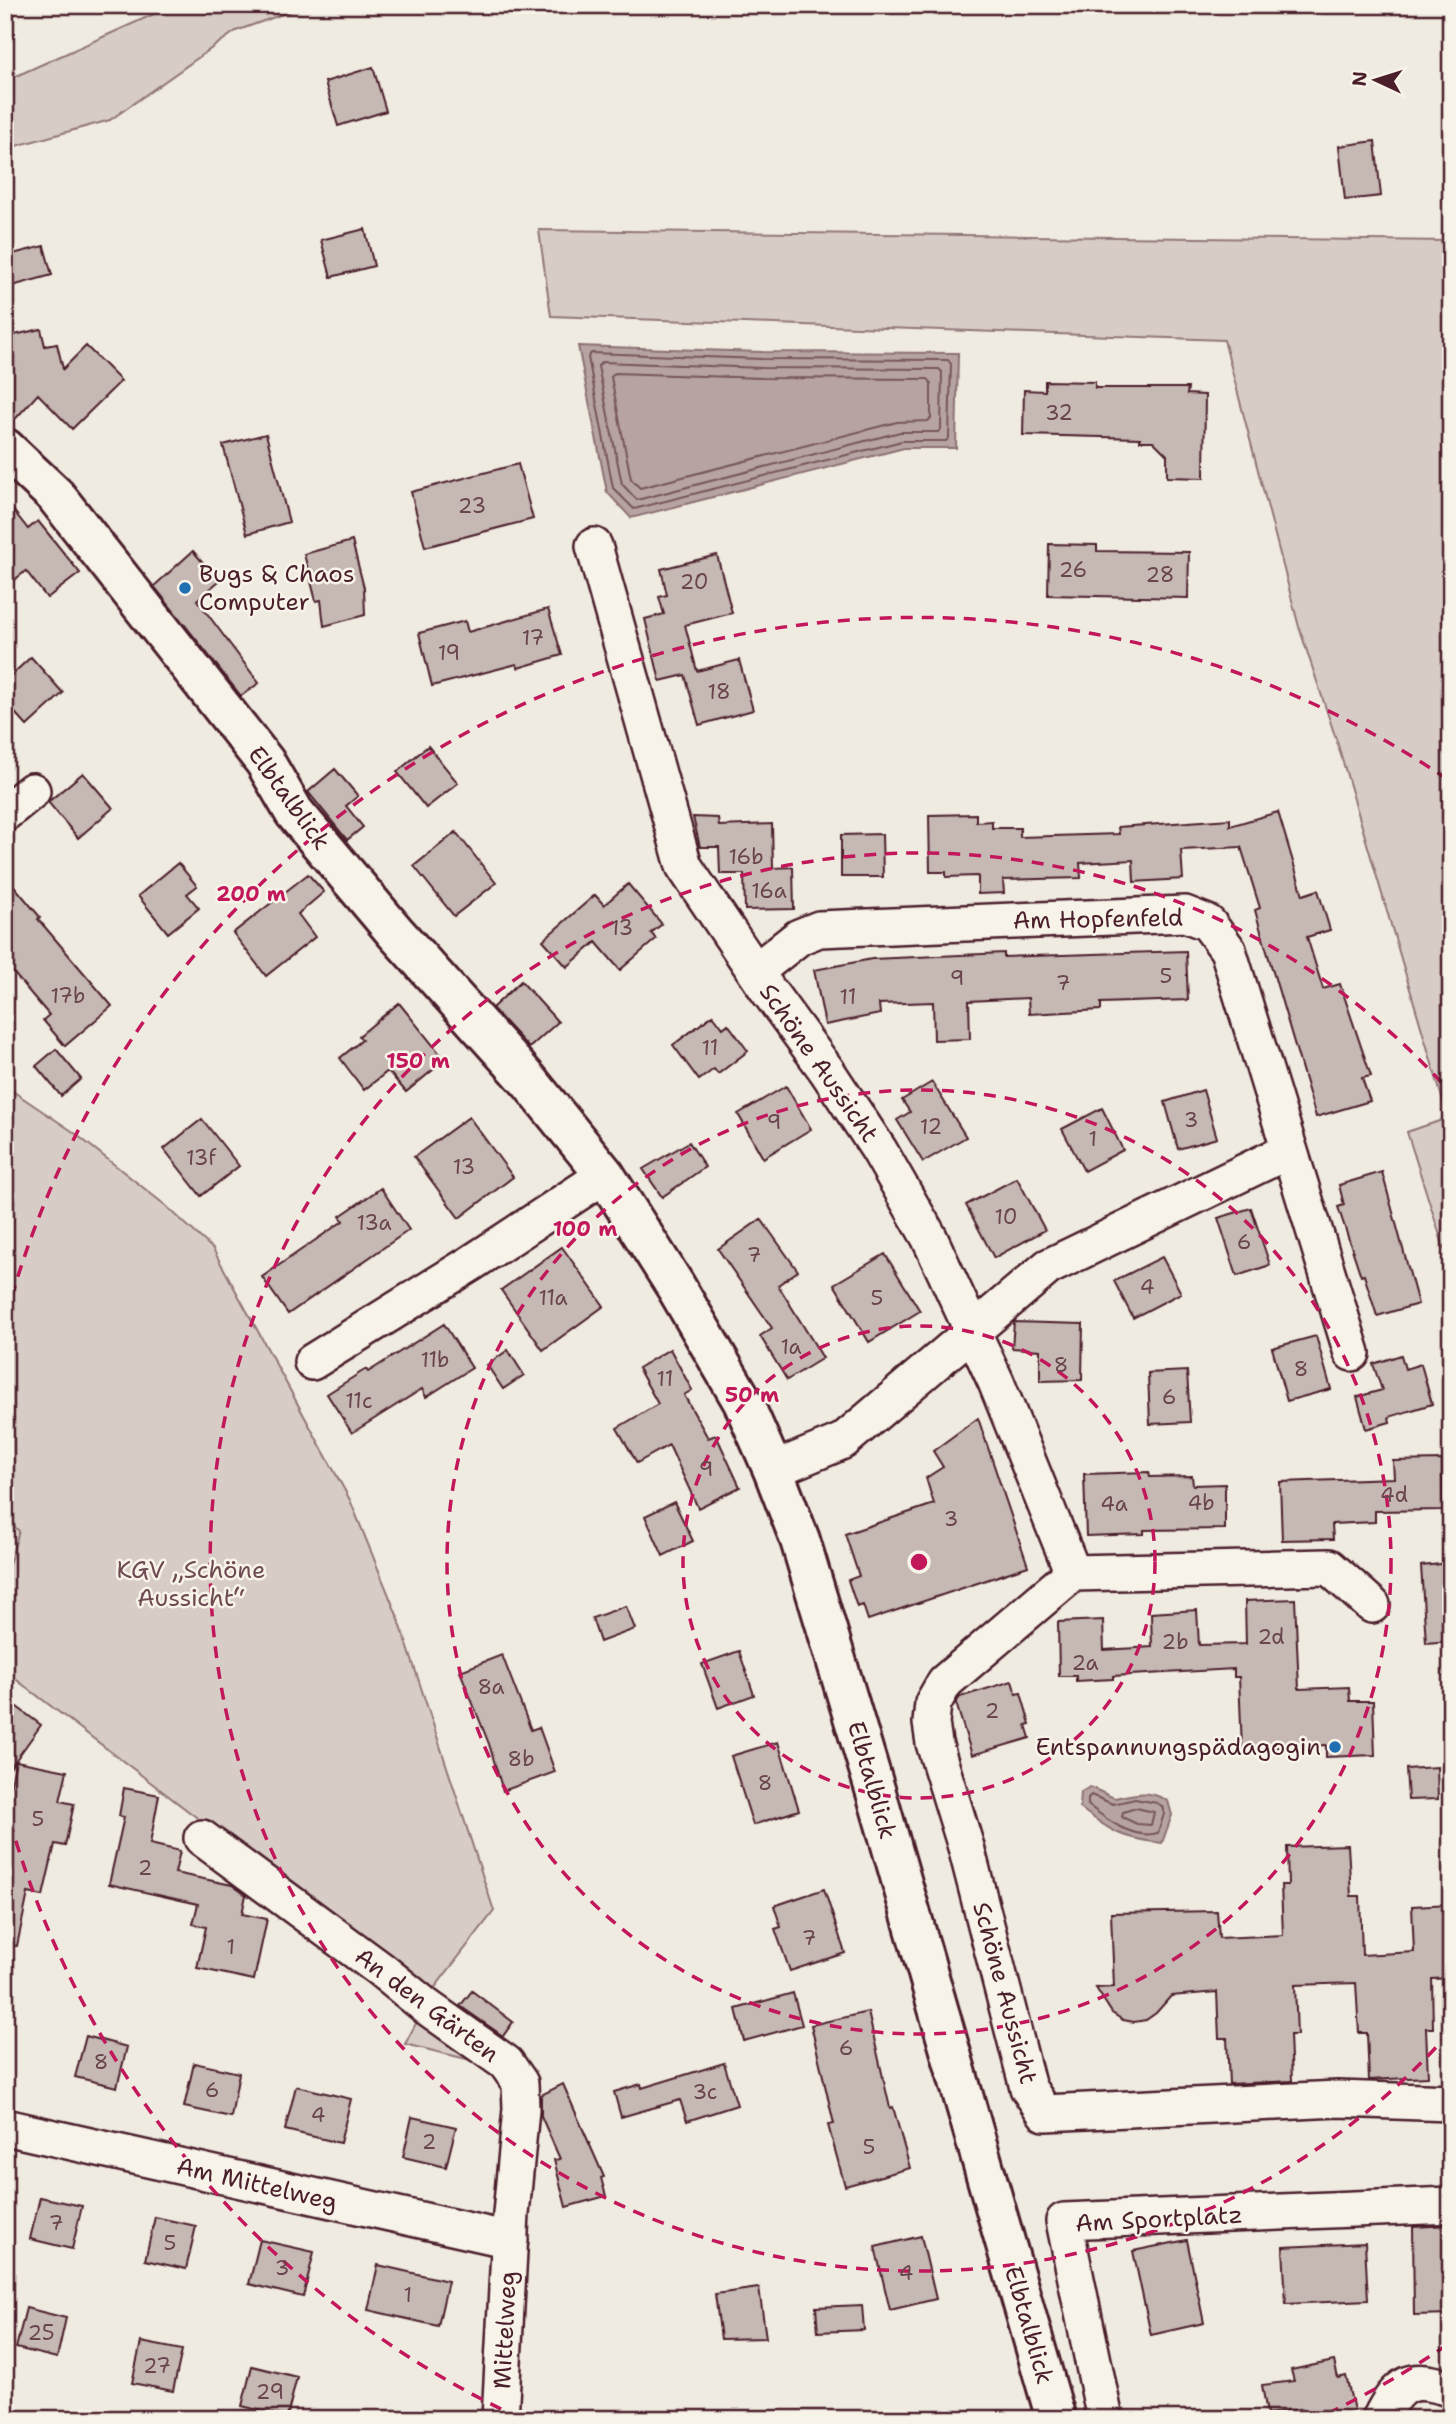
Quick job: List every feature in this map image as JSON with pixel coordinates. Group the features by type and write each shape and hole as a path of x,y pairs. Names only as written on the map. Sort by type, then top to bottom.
{"street":[{"name":"Elbtalblick","path":"5,448 55,495 265,762 294,812 395,932 528,1081 605,1175 676,1287 743,1402 797,1531 870,1770 1056,2419"},
{"name":"Schöne Aussicht","path":"594,546 684,866 827,1071 879,1150 929,1237 996,1382 1073,1573 946,1682 933,1703 931,1723 934,1743 966,1847 1028,2088 1045,2113 1338,2099 1451,2103"},
{"path":"5,813 32,790"},
{"name":"Am Hopfenfeld","path":"756,971 799,937 820,929 1185,914 1208,923 1228,950 1352,1353"},
{"path":"773,1470 843,1441 1048,1267 1288,1151"},
{"path":"312,1362 470,1264 605,1175"},
{"path":"1073,1573 1329,1567 1372,1605"},
{"name":"An den Gärten","path":"202,1838 506,2063 520,2083 521,2109 510,2240"},
{"name":"Am Mittelweg","path":"5,2127 510,2240"},
{"name":"Am Sportplatz","path":"1105,2419 1064,2221 1451,2205"},
{"name":"Mittelweg","path":"500,2419 510,2240"},
{"path":"1380,2419 1390,2398 1408,2383 1429,2382 1451,2389"}],"green space":[{"path":"174,5 308,5 236,31 110,120 5,149 5,81"},
{"path":"539,230 1451,241 1451,1270 1407,1132 1448,1118 1338,745 1299,627 1224,340 551,316"},
{"name":"KGV „Schöne Aussicht“","path":"5,1086 72,1131 165,1205 213,1249 350,1500 399,1620 494,1911 429,1995 5,1671 5,1578 19,1531 5,1518"},
{"path":"422,2012 483,2063 405,2044"}],"water":[{"path":"578,346 762,352 958,353 956,448 904,448 631,518 607,492"},
{"path":"1090,1787 1114,1798 1148,1794 1168,1801 1172,1815 1162,1843 1118,1833 1080,1808 1081,1792"}],"building":[{"path":"373,67 386,111 338,126 325,82"},
{"path":"1375,141 1381,196 1345,200 1339,146"},
{"path":"365,229 374,266 331,277 321,240"},
{"path":"44,246 52,275 5,288 5,256"},
{"path":"41,329 45,346 57,344 63,369 86,346 121,381 72,429 38,394 8,427 5,427 5,337"},
{"path":"1045,381 1095,382 1095,388 1188,388 1187,394 1205,395 1204,478 1167,477 1167,455 1153,441 1140,441 1140,438 1023,435 1024,390 1045,391"},
{"path":"266,434 289,522 247,534 223,445"},
{"path":"518,464 533,519 425,547 411,492"},
{"path":"5,500 28,529 38,521 80,573 47,598 26,571 5,587"},
{"path":"352,541 364,588 365,615 324,626 321,600 316,601 304,554"},
{"path":"1049,544 1097,545 1097,551 1189,552 1188,598 1048,595"},
{"path":"193,551 219,581 197,600 259,683 241,696 154,586"},
{"path":"717,555 732,613 685,625 697,671 739,660 753,710 699,725 685,675 660,681 645,619 664,614 659,597 667,595 661,569"},
{"path":"548,609 562,655 518,668 517,664 432,686 419,633 465,621 468,632"},
{"path":"31,657 63,693 27,726 5,702 5,681"},
{"path":"428,746 458,783 426,808 397,772"},
{"path":"335,769 358,796 346,806 363,827 347,840 308,792"},
{"path":"83,773 113,808 78,838 48,802"},
{"path":"1278,812 1303,895 1318,890 1330,930 1307,937 1323,989 1340,984 1371,1076 1362,1078 1370,1101 1316,1117 1255,910 1260,908 1241,847 1181,850 1183,879 1134,882 1133,860 1080,863 1081,878 1003,880 1004,893 978,894 978,876 946,877 946,872 930,872 929,815 976,814 976,822 992,821 992,828 1020,828 1020,837 1119,834 1118,827 1230,819 1230,826"},
{"path":"693,817 718,818 719,826 772,824 773,868 793,867 794,909 745,910 744,874 720,874 719,847 700,847"},
{"path":"456,832 496,883 454,916 414,866"},
{"path":"882,834 883,877 841,877 841,835"},
{"path":"178,863 197,886 187,894 199,908 168,933 138,896"},
{"path":"308,874 324,892 298,914 315,937 266,976 233,933"},
{"path":"5,875 40,917 38,919 112,1006 65,1046 43,1020 49,1015 5,963"},
{"path":"628,884 662,924 651,933 656,939 620,970 596,942 567,967 543,940 595,895 604,905"},
{"path":"1186,951 1188,1000 1101,1003 1101,1010 1029,1014 1028,998 969,1001 970,1039 934,1040 933,1002 879,1004 880,1014 825,1025 814,970 872,959 1004,953 1004,957"},
{"path":"521,981 558,1022 529,1048 492,1008"},
{"path":"399,1003 445,1060 406,1092 388,1071 364,1090 340,1058 362,1040 359,1036"},
{"path":"713,1015 723,1028 728,1024 748,1051 718,1074 714,1069 699,1080 673,1045"},
{"path":"56,1049 81,1079 61,1096 36,1066"},
{"path":"932,1082 966,1137 923,1162 897,1120 910,1112 902,1100"},
{"path":"786,1086 811,1129 763,1158 738,1114"},
{"path":"1203,1090 1217,1138 1178,1149 1165,1102"},
{"path":"1102,1108 1123,1150 1084,1171 1062,1129"},
{"path":"469,1117 513,1177 459,1218 414,1157"},
{"path":"202,1119 239,1166 201,1196 164,1149"},
{"path":"689,1142 705,1167 662,1197 643,1169"},
{"path":"1382,1172 1418,1304 1377,1316 1338,1207 1344,1205 1339,1185"},
{"path":"1017,1178 1045,1230 994,1258 966,1205"},
{"path":"381,1188 409,1230 288,1314 262,1277 343,1221 340,1216"},
{"path":"1251,1208 1270,1265 1237,1276 1218,1218"},
{"path":"761,1219 798,1271 778,1285 823,1358 787,1380 760,1336 772,1328 718,1249"},
{"path":"562,1247 604,1306 543,1350 501,1290"},
{"path":"885,1254 920,1311 869,1342 834,1284"},
{"path":"1162,1257 1181,1293 1133,1318 1114,1281"},
{"path":"1014,1322 1083,1324 1082,1380 1040,1381 1040,1350 1012,1348"},
{"path":"444,1324 472,1368 426,1397 422,1389 352,1433 327,1394 366,1369 368,1372"},
{"path":"1316,1336 1331,1389 1287,1401 1272,1348"},
{"path":"670,1349 692,1390 684,1395 708,1438 716,1435 740,1487 698,1508 669,1445 637,1463 617,1428 658,1404 638,1368"},
{"path":"508,1350 524,1375 503,1389 487,1365"},
{"path":"1401,1355 1405,1369 1421,1364 1432,1404 1389,1417 1390,1422 1366,1429 1357,1397 1382,1390 1373,1364"},
{"path":"1187,1371 1190,1422 1150,1424 1148,1373"},
{"path":"978,1418 1028,1566 868,1620 863,1605 857,1607 848,1580 859,1576 845,1534 934,1504 926,1478 943,1467 933,1451"},
{"path":"1442,1460 1443,1510 1375,1511 1375,1522 1332,1524 1333,1539 1282,1540 1280,1482 1394,1478 1393,1461"},
{"path":"1149,1472 1150,1477 1192,1476 1193,1485 1225,1484 1225,1529 1144,1530 1144,1534 1086,1536 1084,1474"},
{"path":"674,1502 693,1541 663,1556 645,1516"},
{"path":"1451,1563 1451,1641 1426,1643 1421,1566"},
{"path":"1295,1599 1299,1689 1349,1687 1350,1701 1373,1701 1375,1755 1326,1757 1326,1745 1242,1749 1239,1677 1234,1677 1234,1669 1113,1676 1113,1679 1076,1681 1076,1676 1059,1676 1058,1622 1103,1620 1104,1650 1152,1647 1151,1613 1197,1610 1199,1645 1246,1644 1245,1601"},
{"path":"626,1606 635,1629 600,1642 592,1618"},
{"path":"739,1651 754,1695 718,1708 702,1664"},
{"path":"502,1655 531,1730 539,1727 555,1772 503,1791 489,1744 460,1671"},
{"path":"1012,1681 1016,1694 1021,1693 1030,1724 1026,1725 1030,1738 972,1755 956,1703 960,1697"},
{"path":"5,1698 41,1725 5,1775"},
{"path":"778,1742 799,1810 753,1825 731,1756"},
{"path":"16,1761 67,1771 60,1801 74,1804 65,1846 55,1844 43,1896 28,1893 17,1946 5,1945 5,1810"},
{"path":"1437,1767 1438,1799 1408,1800 1406,1769"},
{"path":"124,1788 159,1795 150,1844 180,1851 175,1873 232,1885 246,1895 242,1914 267,1919 254,1980 197,1968 206,1927 193,1924 198,1904 109,1884 124,1817 119,1816"},
{"path":"1348,1845 1351,1896 1360,1896 1362,1955 1414,1952 1412,1906 1451,1904 1451,1978 1432,1979 1433,2028 1426,2028 1428,2077 1369,2080 1367,2033 1359,2033 1356,1983 1295,1985 1297,2035 1290,2035 1292,2081 1229,2084 1227,2038 1219,2038 1217,1992 1171,1996 1156,2013 1146,2020 1134,2022 1123,2020 1112,2013 1096,1988 1114,1987 1111,1913 1217,1911 1219,1938 1283,1935 1281,1885 1288,1885 1287,1847"},
{"path":"824,1889 845,1953 790,1971 775,1929 781,1927 774,1906"},
{"path":"472,1991 513,2022 503,2036 460,2006"},
{"path":"793,1993 802,2025 744,2041 736,2009"},
{"path":"868,2012 890,2108 893,2107 910,2168 845,2186 828,2125 834,2124 811,2025"},
{"path":"86,2036 127,2047 117,2087 75,2077"},
{"path":"194,2063 239,2073 231,2117 184,2107"},
{"path":"724,2063 737,2105 687,2121 680,2100 621,2117 614,2092 641,2084 642,2088"},
{"path":"563,2084 604,2177 601,2178 606,2196 566,2207 554,2160 560,2159 541,2116 541,2095"},
{"path":"296,2086 351,2099 340,2143 285,2130"},
{"path":"412,2117 456,2127 446,2167 403,2157"},
{"path":"40,2197 82,2206 72,2249 30,2239"},
{"path":"155,2217 196,2226 186,2269 145,2260"},
{"path":"1451,2225 1451,2314 1414,2315 1413,2227"},
{"path":"921,2236 936,2299 890,2310 875,2247"},
{"path":"260,2240 314,2252 303,2297 249,2284"},
{"path":"1187,2240 1204,2323 1151,2335 1133,2251"},
{"path":"1365,2243 1368,2300 1286,2304 1283,2247"},
{"path":"378,2265 448,2281 438,2326 368,2310"},
{"path":"759,2288 766,2338 721,2339 715,2294"},
{"path":"862,2305 864,2330 818,2332 816,2307"},
{"path":"26,2308 66,2318 57,2358 16,2348"},
{"path":"141,2342 182,2350 173,2391 132,2383"},
{"path":"1334,2361 1338,2378 1346,2376 1356,2419 1302,2419 1300,2409 1267,2414 1262,2385 1294,2381 1291,2370"},
{"path":"252,2366 297,2377 287,2417 242,2406"}],"place":[{"name":"Bugs & Chaos Computer","path":"185,588"},
{"name":"Entspannungspädagogin","path":"1335,1747"}]}
